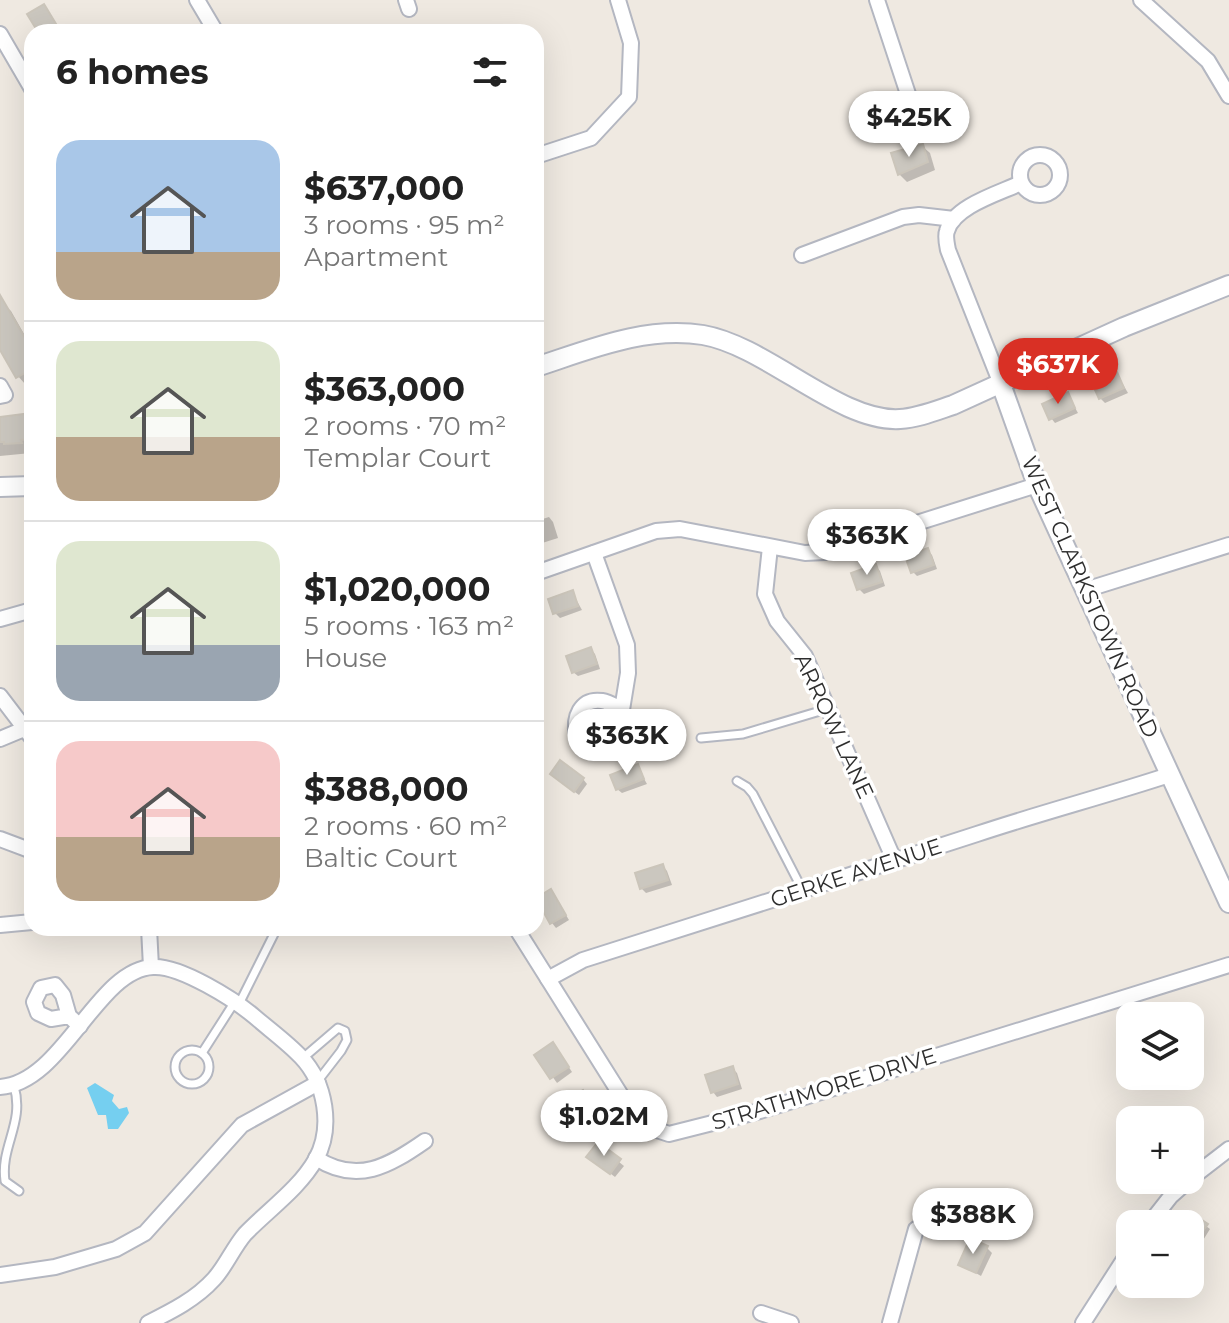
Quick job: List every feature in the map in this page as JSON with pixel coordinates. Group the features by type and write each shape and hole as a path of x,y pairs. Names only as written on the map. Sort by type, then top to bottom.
{"street":[{"path":"197,0 211,24"},
{"path":"544,153 591,138 629,97 631,43 618,0"},
{"path":"877,0 908,94"},
{"path":"1141,0 1208,61 1229,96"},
{"path":"0,34 24,75"},
{"path":"1001,384 948,250 946,232 954,219 968,207 1021,183"},
{"path":"802,255 903,217 919,215 954,219"},
{"path":"544,364 640,335 672,332 706,336 734,344 868,415 897,420 925,415 1124,327 1229,285"},
{"name":"WEST CLARKSTOWN ROAD","path":"1001,384 1037,485 1229,903"},
{"path":"0,386 5,395 0,396"},
{"path":"544,570 656,531 680,529 805,553 825,552 1037,485"},
{"path":"0,487 24,486"},
{"path":"1085,590 1229,545"},
{"name":"ARROW LANE","path":"770,547 765,594 777,621 805,656 895,862"},
{"path":"594,553 627,645 628,673 621,709"},
{"path":"0,619 24,612"},
{"path":"0,696 24,729"},
{"path":"0,739 24,735"},
{"name":"GERKE AVENUE","path":"548,979 583,960 1169,775"},
{"path":"0,839 24,848"},
{"path":"0,925 24,923"},
{"path":"149,936 151,967"},
{"name":"STRATHMORE DRIVE","path":"521,936 634,1116 651,1128 669,1134 760,1111 1229,965"},
{"path":"7,1087 46,1064 75,1021 130,973 151,967 164,968 237,1002 303,1058 317,1082 324,1103 326,1129 316,1158 299,1181 243,1236 213,1280 181,1307 148,1323"},
{"path":"0,1275 55,1267 116,1249 145,1233 242,1125 317,1082"},
{"path":"316,1158 333,1169 358,1173 383,1167 425,1141"},
{"path":"1204,1168 1229,1149"},
{"path":"1160,1210 1173,1194"},
{"path":"890,1323 916,1229"},
{"path":"1083,1323 1116,1272"},
{"path":"761,1313 791,1323"}],"lane":[{"path":"701,738 743,734 829,708"},
{"path":"737,781 753,794 803,891"},
{"path":"202,1053 237,1002 273,936"},
{"path":"303,1058 338,1028 345,1031 347,1040 341,1051 317,1082"},
{"path":"192,1049 202,1053 209,1062 205,1078 194,1084 184,1082 175,1068 178,1057 192,1049"},
{"path":"7,1087 18,1102 2,1169 5,1181 19,1191"}],"water":[{"path":"95,1083 114,1095 112,1101 119,1109 127,1107 129,1113 118,1129 108,1129 106,1115 98,1115 87,1088"}],"building":[{"path":"44,4 56,24 33,24 27,14"},
{"path":"923,144 928,162 898,175 891,153"},
{"path":"0,295 24,336 24,374 16,378 0,350"},
{"path":"1117,372 1124,388 1099,399 1092,383"},
{"path":"1068,392 1075,408 1049,420 1042,404"},
{"path":"24,414 22,443 0,442 0,417"},
{"path":"928,548 934,565 911,573 905,556"},
{"path":"876,564 882,582 857,590 851,573"},
{"path":"573,590 578,606 553,614 548,599"},
{"path":"591,647 597,664 572,673 566,656"},
{"path":"560,760 584,778 574,792 550,774"},
{"path":"638,764 644,779 616,790 610,775"},
{"path":"663,864 668,880 640,889 635,873"},
{"path":"551,889 566,915 550,924 544,913 544,893"},
{"path":"553,1042 569,1067 550,1079 534,1055"},
{"path":"733,1066 738,1084 711,1093 705,1075"},
{"path":"583,1090 599,1115 581,1126 565,1101"},
{"path":"598,1142 621,1159 610,1174 586,1157"},
{"path":"970,1238 988,1246 976,1273 958,1265"}]}
